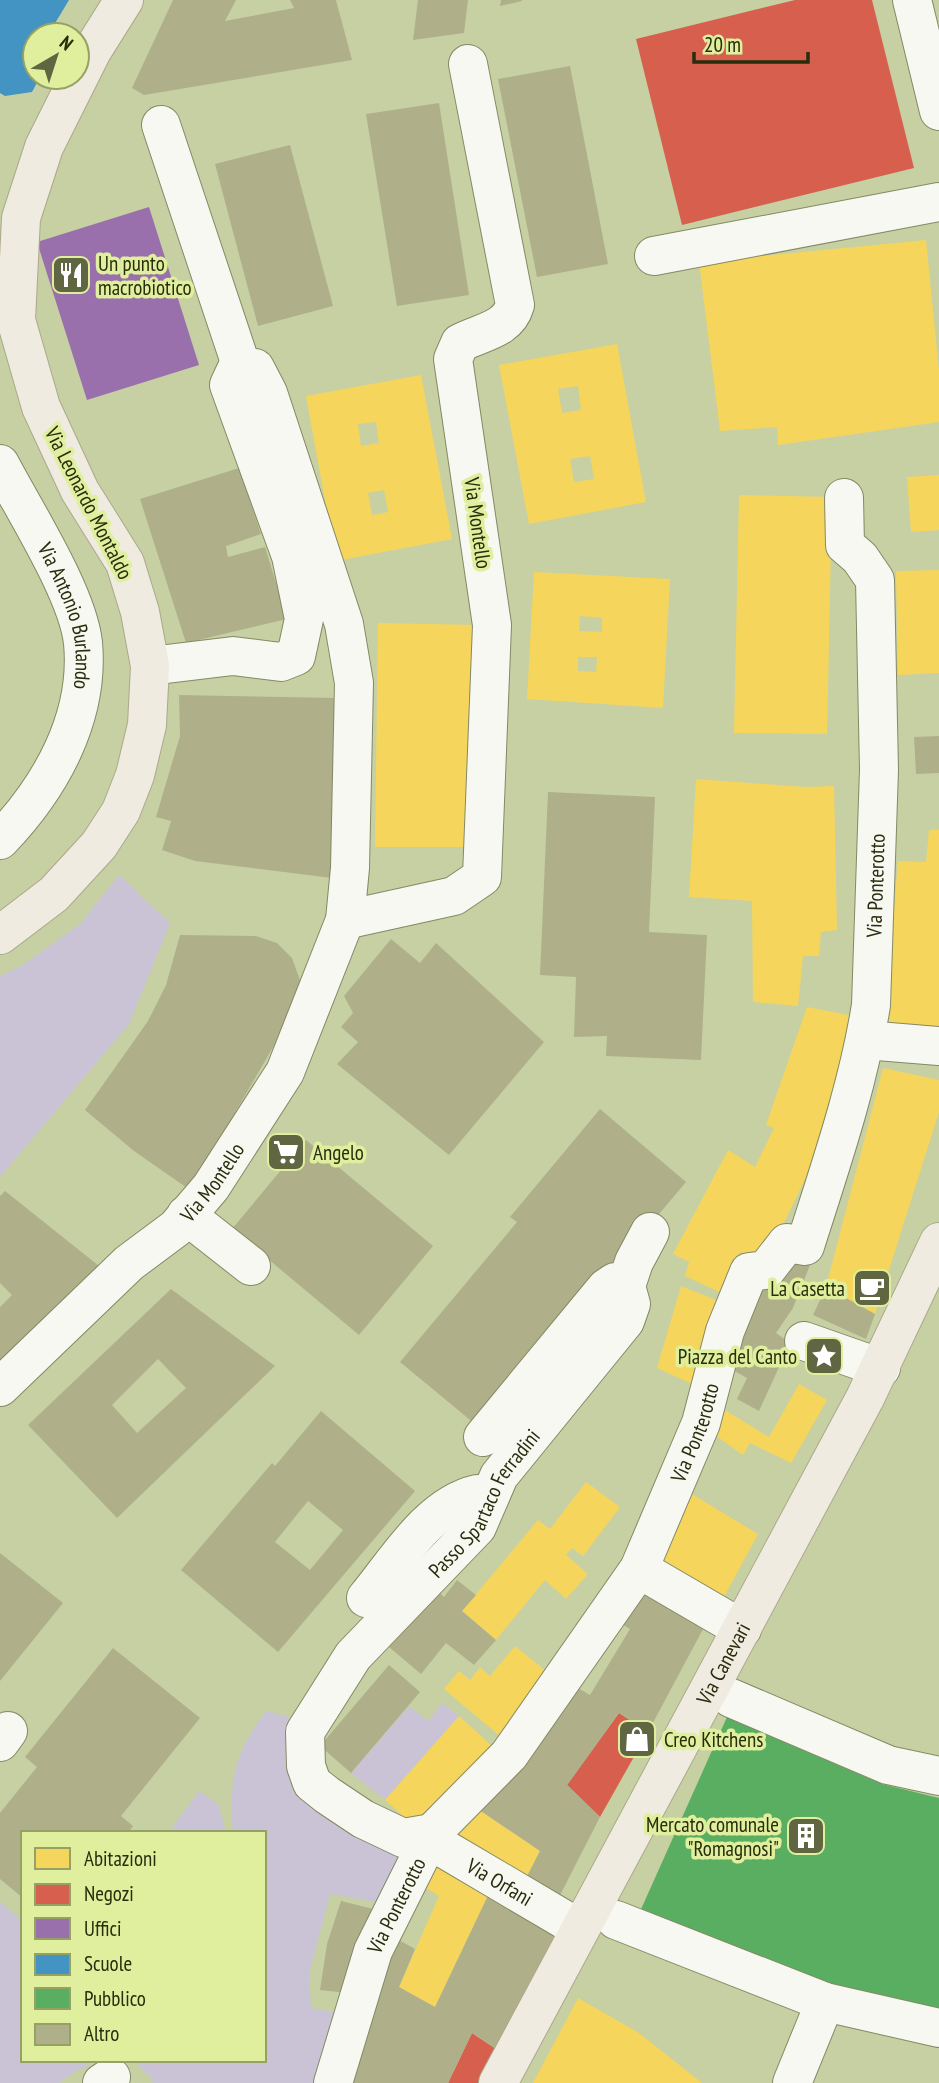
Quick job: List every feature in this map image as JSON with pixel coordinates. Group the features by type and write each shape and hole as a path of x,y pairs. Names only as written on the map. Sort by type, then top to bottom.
{"main road":[{"name":"Via Leonardo Montaldo","path":"0,935 54,894 99,845 121,811 135,775 147,725 150,666 140,611 125,563 80,491 41,407 16,320 21,218 44,147 92,51 124,0"},
{"name":"Via Canevari","path":"498,2083 881,1368 939,1242"}],"street":[{"path":"912,0 939,111"},
{"name":"Via Montello","path":"345,920 454,896 482,877 492,625 453,359 460,343 504,325 512,315 515,304 468,64"},
{"path":"150,666 233,656 281,662 296,656 301,643 304,619 290,556 229,385 232,374 242,368 161,125"},
{"path":"654,256 939,202"},
{"name":"Via Montello","path":"0,1387 129,1263 176,1228 211,1187 285,1072 345,920 351,868 354,683 344,624 260,373 255,368 242,368"},
{"name":"Via Antonio Burlando","path":"0,464 66,589 83,641 81,683 66,745 36,796 0,840"},
{"name":"Via Ponterotto","path":"333,2083 373,1951 431,1837 509,1755 639,1569 701,1423 725,1331 749,1272 766,1270 787,1243 805,1246 865,1040 871,1005 879,770 875,580 860,558 845,545 844,498"},
{"path":"865,1040 939,1046"},
{"path":"186,1215 251,1266"},
{"path":"626,1286 650,1232"},
{"name":"Passo Spartaco Ferradini","path":"431,1837 403,1838 363,1819 312,1783 305,1732 353,1656 477,1527 486,1500 499,1476 625,1321 631,1304 626,1286 615,1282 606,1288 484,1437"},
{"path":"804,1341 881,1368"},
{"path":"366,1598 426,1526 448,1508 461,1498 477,1494 486,1500"},
{"path":"639,1569 742,1629"},
{"path":"731,1698 888,1765 939,1776"},
{"name":"Via Orfani","path":"431,1837 570,1923"},
{"path":"616,1920 818,2019 939,2028"},
{"path":"792,2083 818,2019"}],"shaded area":[{"path":"119,875 170,923 129,1024 0,1177 0,976 24,964 80,924"},
{"path":"442,1703 459,1716 385,1800 351,1773 409,1706 428,1721"},
{"path":"266,1711 289,1717 300,1724 296,1747 403,1838 400,1872 377,1902 330,1894 309,1974 311,2008 353,2015 333,2083 152,2083 154,2080 134,2062 266,2062 266,1831 233,1831 232,1815 236,1768 255,1726"},
{"path":"199,1791 219,1805 226,1831 169,1831"},
{"path":"0,1902 21,1919 21,2062 96,2062 59,2083 0,2083"}],"building: Abitazioni":[{"path":"926,240 939,370 939,422 778,445 777,427 720,431 699,262"},
{"path":"617,344 646,502 529,524 499,365","holes":["578,386 581,410 562,413 558,389","590,456 594,479 574,482 570,459"]},
{"path":"421,375 452,539 336,561 306,396","holes":["376,422 379,443 361,446 358,424","384,490 388,512 372,515 368,493"]},
{"path":"939,475 939,530 911,532 907,477"},
{"path":"739,495 832,497 827,734 734,733"},
{"path":"939,570 939,673 898,675 896,571"},
{"path":"534,572 670,579 663,708 527,699","holes":["580,616 602,618 602,632 579,631","578,657 597,657 596,672 578,671"]},
{"path":"378,623 480,625 473,847 375,847"},
{"path":"696,779 805,787 834,786 837,930 821,932 819,956 803,956 798,1006 753,1002 752,901 689,897"},
{"path":"929,830 939,830 939,1033 889,1032 889,968 898,861 926,862"},
{"path":"807,1007 854,1016 821,1147 765,1261 740,1252 719,1292 685,1276 689,1262 673,1254 728,1150 755,1167 774,1128 766,1125"},
{"path":"883,1068 939,1080 939,1112 875,1314 826,1287"},
{"path":"681,1286 716,1300 715,1339 701,1388 657,1368"},
{"path":"799,1384 827,1400 791,1463 750,1443 743,1455 715,1435 725,1410 769,1437"},
{"path":"586,1482 620,1507 583,1556 572,1548 566,1555 588,1574 566,1599 545,1580 496,1640 462,1611 538,1520 550,1529"},
{"path":"685,1490 758,1534 720,1604 648,1562"},
{"path":"515,1646 552,1676 501,1737 444,1689 459,1671 470,1680 480,1667 490,1676"},
{"path":"459,1716 492,1746 419,1830 385,1800"},
{"path":"472,1805 540,1851 522,1886 447,1837"},
{"path":"431,1850 494,1883 435,2007 399,1987 439,1896 414,1880"},
{"path":"578,1998 639,2033 702,2083 533,2083"}],"building: Negozi":[{"path":"795,0 872,0 914,168 682,225 636,39"},
{"path":"619,1713 648,1732 600,1817 567,1785"},
{"path":"472,2033 499,2051 482,2083 448,2083"}],"building: Uffici":[{"path":"149,207 199,365 87,400 37,242"}],"building: Scuole":[{"path":"0,0 69,0 56,21 21,21 21,91 33,91 5,96 0,93"}],"building: Pubblico":[{"name":"Mercato comunale \"Romagnosi\"","path":"727,1717 882,1784 939,1798 939,2016 841,1992 638,1916"}],"building: Altro":[{"path":"173,0 236,0 225,21 294,8 290,0 336,0 352,60 144,95 132,88"},
{"path":"418,0 468,0 464,33 413,40"},
{"path":"501,0 522,0 522,1 500,6"},
{"path":"570,66 608,264 537,277 498,79"},
{"path":"439,103 469,295 397,306 366,114"},
{"path":"290,145 333,306 258,326 215,164"},
{"path":"239,468 261,534 226,546 228,557 265,547 287,619 186,643 140,499"},
{"path":"179,695 338,698 332,878 195,861 162,850 171,821 156,817 180,736"},
{"path":"939,736 939,773 916,774 914,737"},
{"path":"548,792 655,797 649,932 707,935 701,1060 606,1056 607,1036 574,1037 576,977 540,975"},
{"path":"180,935 256,936 277,943 292,958 301,983 283,1030 190,1190 134,1151 85,1110 148,1021 166,985"},
{"path":"391,939 420,963 436,943 544,1042 449,1155 337,1064 358,1042 341,1027 353,1013 344,996"},
{"path":"600,1109 686,1182 596,1289 475,1424 400,1362 517,1222 510,1217"},
{"path":"306,1140 433,1246 359,1335 232,1229"},
{"path":"5,1191 99,1266 0,1364 0,1307 12,1295 0,1283 0,1196"},
{"path":"784,1253 810,1265 793,1308 776,1333 790,1343 759,1411 737,1399 747,1378 724,1365 739,1330"},
{"path":"826,1287 875,1314 866,1339 813,1315"},
{"path":"171,1289 275,1366 117,1518 28,1425","holes":["158,1359 186,1388 137,1433 112,1405"]},
{"path":"321,1411 415,1491 278,1652 181,1570 272,1463 275,1466","holes":["308,1501 343,1530 310,1570 275,1542"]},
{"path":"0,1553 63,1603 0,1681"},
{"path":"457,1580 476,1595 462,1611 496,1640 474,1665 446,1643 421,1674 389,1647 437,1590 444,1597"},
{"path":"637,1585 709,1618 648,1732 619,1713 567,1785 600,1817 554,1907 522,1886 540,1851 472,1805 578,1688 590,1695 630,1629 615,1620"},
{"path":"113,1648 200,1718 121,1816 133,1826 129,1831 21,1831 21,1896 0,1879 0,1813 37,1767 25,1757"},
{"path":"389,1665 420,1692 351,1773 320,1746"},
{"path":"494,1883 564,1926 499,2051 472,2033 448,2083 347,2083 390,1935 415,1949 399,1987 435,2007"},
{"path":"341,1901 377,1910 348,1993 320,1990 327,1944"}],"place":[{"name":"Un punto macrobiotico","path":"71,275"},
{"name":"Angelo","path":"286,1152"},
{"name":"La Casetta","path":"872,1288"},
{"name":"Piazza del Canto","path":"824,1356"},
{"name":"Creo Kitchens","path":"637,1739"},
{"name":"Mercato comunale \"Romagnosi\"","path":"806,1836"}]}
